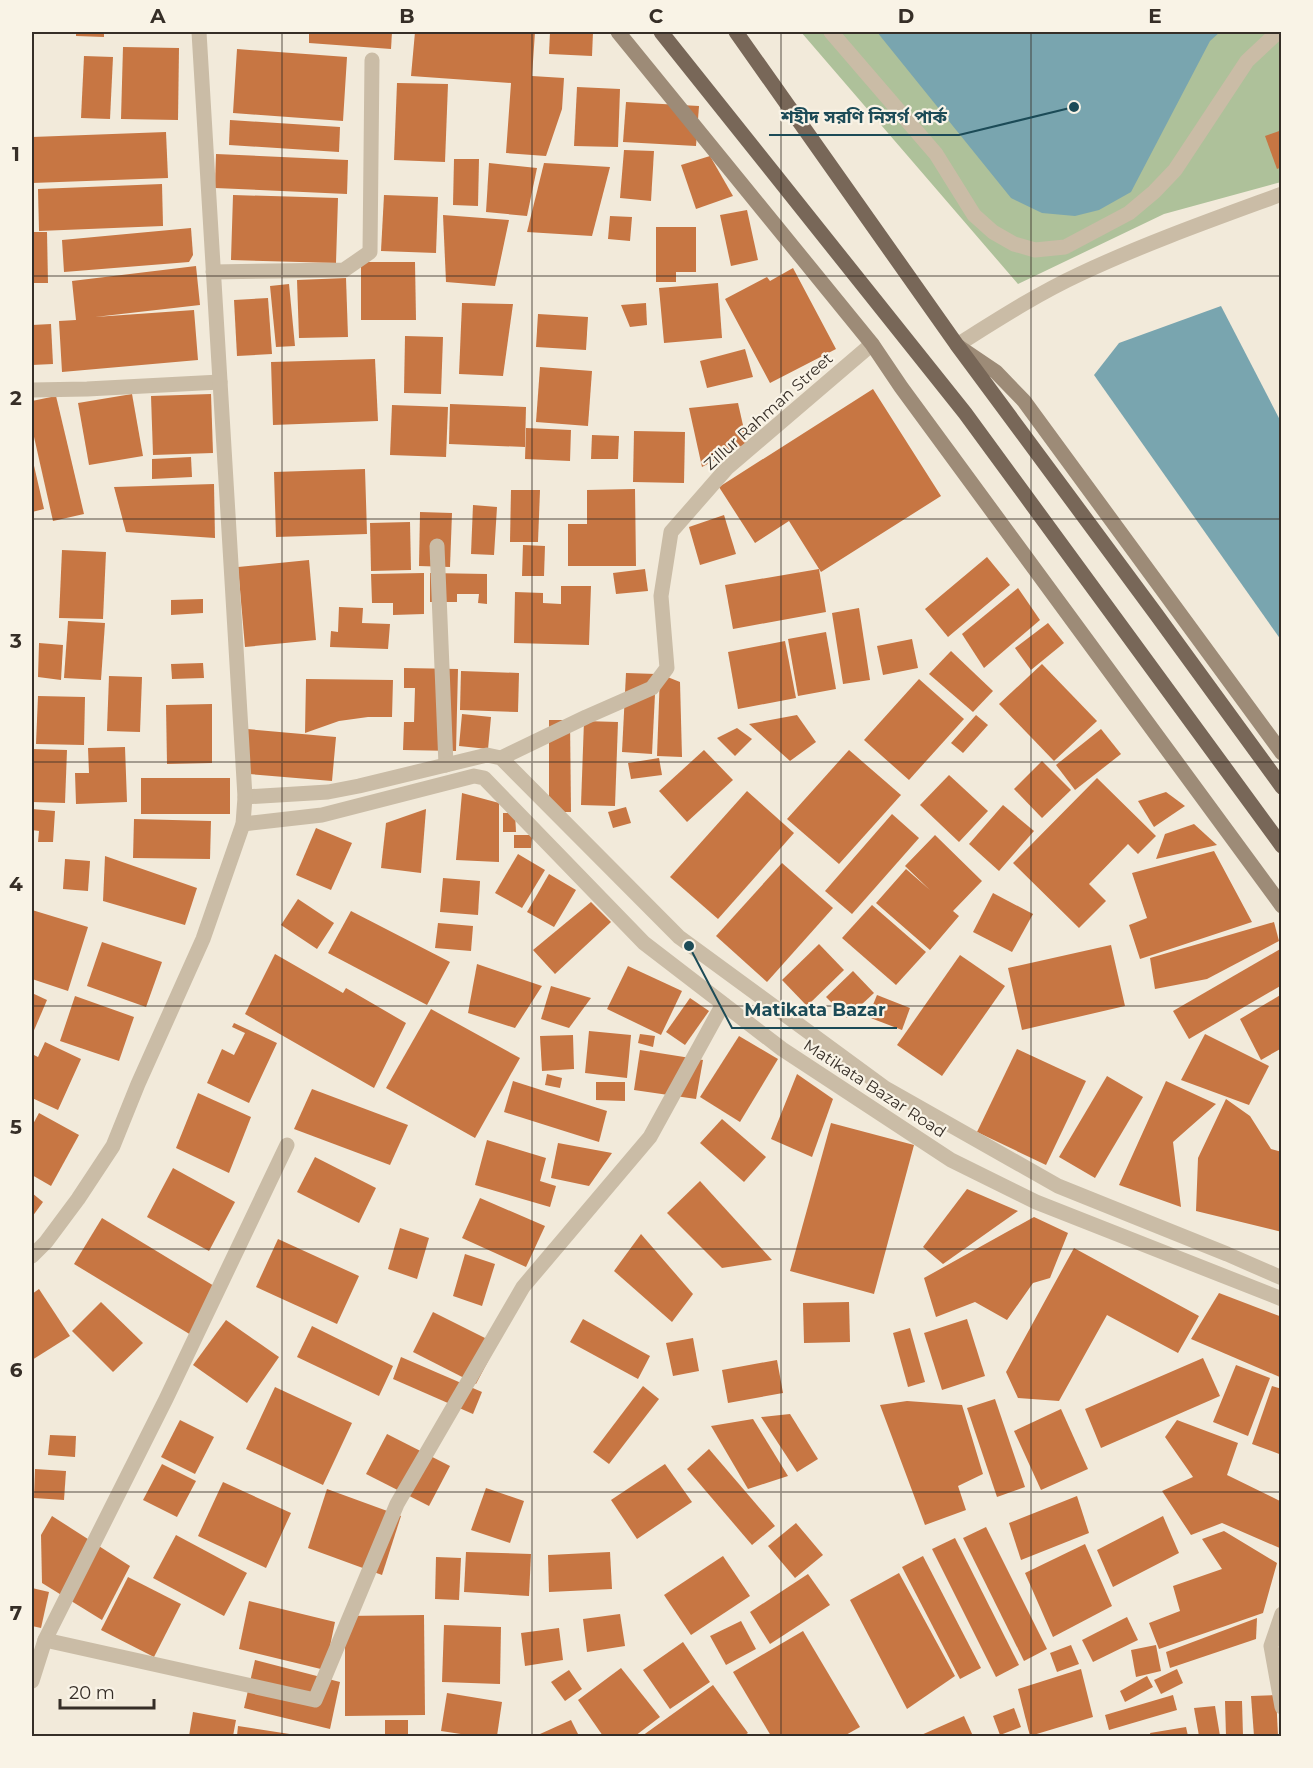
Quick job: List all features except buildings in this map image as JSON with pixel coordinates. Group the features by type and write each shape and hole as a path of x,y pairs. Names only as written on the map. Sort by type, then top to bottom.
{"main road":[{"path":"618,32 872,344 901,387 1281,906"},
{"path":"661,32 965,413 1281,846"},
{"path":"736,32 957,345 1281,787"},
{"path":"957,345 996,372 1024,401 1281,753"}],"street":[{"path":"32,1256 46,1242 78,1199 113,1146 202,939 243,824 244,797 199,32"},
{"path":"831,32 936,154 974,215 993,232 1014,244 1035,250 1065,247 1129,213 1154,192 1175,170 1247,61 1278,32"},
{"path":"213,272 344,270 370,252 372,60"},
{"path":"957,345 1020,305 1079,274 1173,234 1281,194"},
{"name":"Zillur Rahman Street","path":"501,758 652,688 667,668 661,596 672,532 727,468 872,344"},
{"path":"32,390 220,382"},
{"path":"437,546 446,765"},
{"path":"244,797 328,792 487,755 501,758"},
{"name":"Matikata Bazar Road","path":"501,758 679,937 885,1088 1058,1186 1281,1278"},
{"name":"Matikata Bazar Road","path":"243,824 322,815 474,776 484,778 644,943 782,1049 951,1160 1036,1202 1281,1299"},
{"path":"45,1640 315,1700 397,1504 523,1287 650,1137 723,1004"},
{"path":"32,1681 45,1640 166,1399 287,1145"},
{"path":"1281,1614 1271,1646 1281,1707"}],"green space":[{"path":"801,32 1281,32 1281,182 1164,214 1018,284"}],"water":[{"path":"877,32 1220,32 1210,41 1131,192 1099,210 1075,216 1042,213 1011,198"},
{"path":"1221,306 1281,422 1281,640 1094,375 1119,343"}],"place":[{"name":"শহীদ সরণি নিসর্গ পার্ক","path":"1074,107"},
{"name":"Matikata Bazar","path":"689,946"}]}
